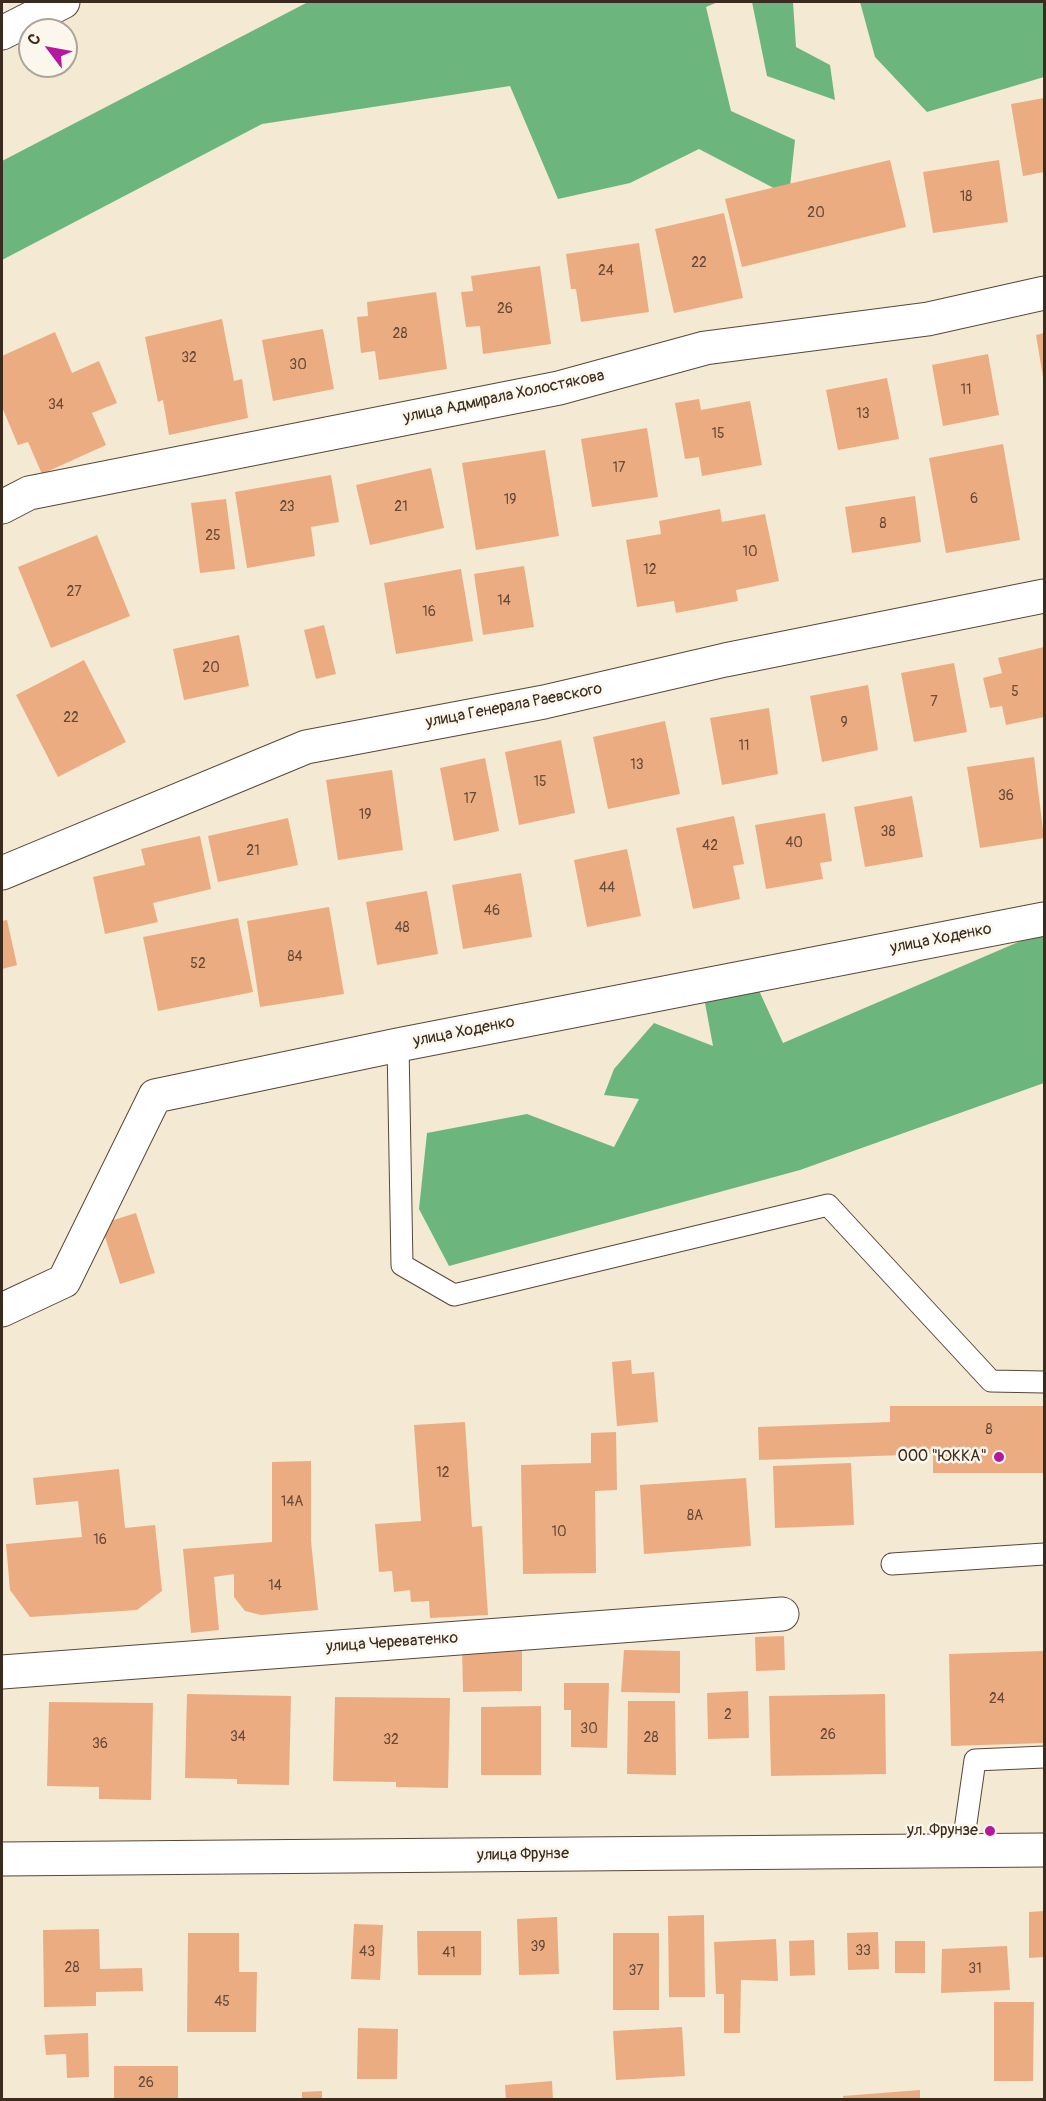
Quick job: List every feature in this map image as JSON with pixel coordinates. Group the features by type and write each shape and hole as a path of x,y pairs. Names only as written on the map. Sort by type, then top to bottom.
{"main road":[{"path":"2,33 63,2"},
{"name":"улица Адмирала Холостякова","path":"2,507 29,493 559,388 705,348 928,319 1044,293"},
{"name":"улица Генерала Раевского","path":"2,873 306,747 544,702 725,660 1044,596"},
{"name":"улица Ходенко","path":"2,1310 64,1281 154,1096 398,1045 1044,919"},
{"name":"улица Череватенко","path":"2,1672 782,1614"},
{"name":"улица Фрунзе","path":"2,1859 1044,1850"}],"lane":[{"path":"398,1045 402,1265 454,1295 828,1205 991,1381 1044,1382"},
{"path":"892,1564 1044,1554"},
{"path":"962,1851 975,1760 1044,1757"}],"green space":[{"path":"308,2 718,2 706,7 731,111 795,140 789,196 699,149 630,183 558,199 510,86 262,124 2,260 2,161"},
{"path":"752,2 793,2 796,47 830,65 835,100 767,76"},
{"path":"860,2 1044,2 1044,77 927,112 875,57"},
{"path":"1044,931 1044,1083 800,1170 449,1266 419,1209 427,1133 527,1114 614,1147 639,1099 604,1095 614,1069 654,1023 713,1046 705,1003 756,984 783,1043"}],"building":[{"path":"1044,98 1044,172 1023,176 1011,104"},
{"path":"890,160 906,227 742,267 725,199"},
{"path":"999,160 1008,222 933,233 923,172"},
{"path":"724,213 743,298 674,313 655,229"},
{"path":"639,243 649,312 581,322 576,289 571,289 566,254"},
{"path":"540,266 551,344 483,354 480,326 466,327 461,292 473,291 471,276"},
{"path":"436,292 447,369 379,380 375,351 361,353 357,317 368,316 367,302"},
{"path":"222,319 234,381 242,379 248,418 169,435 163,400 158,402 145,337"},
{"path":"323,329 334,389 273,401 262,340"},
{"path":"55,332 72,373 99,361 117,403 92,413 106,445 42,474 28,442 18,445 2,407 2,356"},
{"path":"1044,333 1044,377 1043,377 1036,335"},
{"path":"988,354 999,415 943,426 932,365"},
{"path":"887,378 899,439 838,450 826,390"},
{"path":"699,399 701,410 750,401 762,465 702,476 699,457 685,459 675,403"},
{"path":"647,428 658,497 592,507 581,439"},
{"path":"1003,444 1020,540 946,553 929,458"},
{"path":"545,450 559,536 476,550 462,463"},
{"path":"431,468 444,528 370,545 356,485"},
{"path":"331,475 339,522 311,527 315,556 247,568 235,492"},
{"path":"915,496 921,542 852,553 845,507"},
{"path":"226,499 235,569 200,573 191,503"},
{"path":"720,509 722,522 765,514 779,581 736,590 738,601 676,613 674,601 637,607 626,540 661,534 659,521"},
{"path":"97,535 130,616 51,648 18,567"},
{"path":"524,566 534,627 483,635 474,574"},
{"path":"461,569 473,641 396,654 384,583"},
{"path":"324,625 336,674 316,679 304,630"},
{"path":"239,635 249,686 184,700 173,649"},
{"path":"1044,647 1044,717 1006,725 1002,706 990,708 983,678 1002,673 998,658"},
{"path":"84,660 126,742 58,777 16,695"},
{"path":"954,663 967,732 914,742 901,673"},
{"path":"868,685 878,750 822,762 810,696"},
{"path":"769,708 778,774 722,785 710,718"},
{"path":"665,721 680,794 608,809 593,737"},
{"path":"561,740 575,813 519,825 505,752"},
{"path":"1034,757 1044,838 980,848 967,767"},
{"path":"485,758 499,831 454,841 440,768"},
{"path":"392,770 403,850 338,860 326,780"},
{"path":"912,796 923,857 865,867 854,807"},
{"path":"825,813 832,861 820,863 823,879 766,889 755,825"},
{"path":"734,816 744,864 733,866 740,899 693,909 676,828"},
{"path":"288,818 298,865 218,882 208,836"},
{"path":"200,836 211,889 153,903 158,922 105,934 93,877 145,865 141,849"},
{"path":"627,849 641,916 587,927 574,860"},
{"path":"521,873 532,937 463,949 452,885"},
{"path":"427,891 438,954 377,965 366,902"},
{"path":"329,907 344,994 260,1007 247,921"},
{"path":"238,918 253,992 158,1011 143,937"},
{"path":"7,920 17,965 2,969 2,921"},
{"path":"136,1213 155,1273 120,1284 101,1224"},
{"path":"631,1360 632,1374 654,1372 658,1422 617,1426 612,1362"},
{"path":"890,1406 1044,1406 1044,1473 933,1473 933,1454 759,1460 758,1427 890,1422"},
{"path":"465,1422 472,1527 482,1526 488,1615 430,1618 429,1601 411,1602 410,1590 394,1592 392,1571 379,1572 375,1524 421,1521 414,1425"},
{"path":"616,1432 617,1490 595,1491 596,1573 523,1574 521,1465 591,1463 591,1433"},
{"path":"311,1461 311,1541 318,1610 261,1615 245,1611 234,1597 234,1574 214,1577 219,1630 191,1633 183,1549 272,1542 272,1462"},
{"path":"851,1463 854,1525 775,1528 773,1466"},
{"path":"119,1469 125,1528 155,1525 162,1591 137,1610 30,1617 10,1590 6,1544 82,1537 78,1501 36,1505 33,1478"},
{"path":"746,1478 751,1546 644,1554 640,1485"},
{"path":"784,1636 785,1670 756,1671 755,1637"},
{"path":"462,1647 522,1647 522,1691 463,1692"},
{"path":"624,1650 680,1651 680,1693 621,1692"},
{"path":"1044,1651 1044,1743 951,1746 949,1654"},
{"path":"564,1683 609,1683 607,1748 571,1747 571,1710 564,1710"},
{"path":"748,1691 749,1738 708,1739 707,1693"},
{"path":"187,1694 291,1696 289,1785 237,1784 237,1779 185,1778"},
{"path":"885,1694 886,1774 771,1776 769,1696"},
{"path":"335,1697 450,1698 448,1788 396,1787 396,1782 333,1781"},
{"path":"628,1701 675,1701 676,1775 627,1774"},
{"path":"49,1702 153,1703 151,1800 99,1799 99,1787 47,1786"},
{"path":"541,1706 541,1775 481,1775 481,1707"},
{"path":"1044,1911 1044,1957 1029,1958 1029,1912"},
{"path":"704,1915 705,1997 669,1997 668,1916"},
{"path":"557,1917 559,1974 519,1975 517,1919"},
{"path":"354,1924 383,1925 380,1980 351,1979"},
{"path":"99,1929 100,1969 142,1968 143,1991 96,1992 96,2006 44,2007 43,1930"},
{"path":"417,1931 481,1931 481,1975 418,1975"},
{"path":"878,1932 879,1969 848,1970 847,1933"},
{"path":"188,1933 239,1933 239,1972 257,1972 256,2032 187,2032"},
{"path":"613,1933 659,1933 659,2010 613,2010"},
{"path":"776,1939 778,1981 741,1980 740,2033 724,2033 724,1994 716,1994 714,1942"},
{"path":"814,1940 815,1975 790,1976 789,1941"},
{"path":"895,1941 925,1941 925,1973 895,1973"},
{"path":"1007,1946 1010,1990 941,1993 942,1949"},
{"path":"994,2002 1034,2002 1033,2081 994,2081"},
{"path":"682,2027 685,2076 616,2080 613,2031"},
{"path":"358,2028 398,2029 397,2079 357,2079"},
{"path":"88,2033 89,2077 67,2078 66,2054 46,2055 44,2035"},
{"path":"114,2066 178,2066 178,2100 114,2100"},
{"path":"552,2081 553,2100 506,2100 505,2085"},
{"path":"920,2090 920,2100 843,2100 843,2096"},
{"path":"322,2091 322,2100 302,2100 302,2092"}],"place":[{"name":"ООО \"ЮККА\"","path":"999,1457"},
{"name":"ул. Фрунзе","path":"990,1831"}]}
